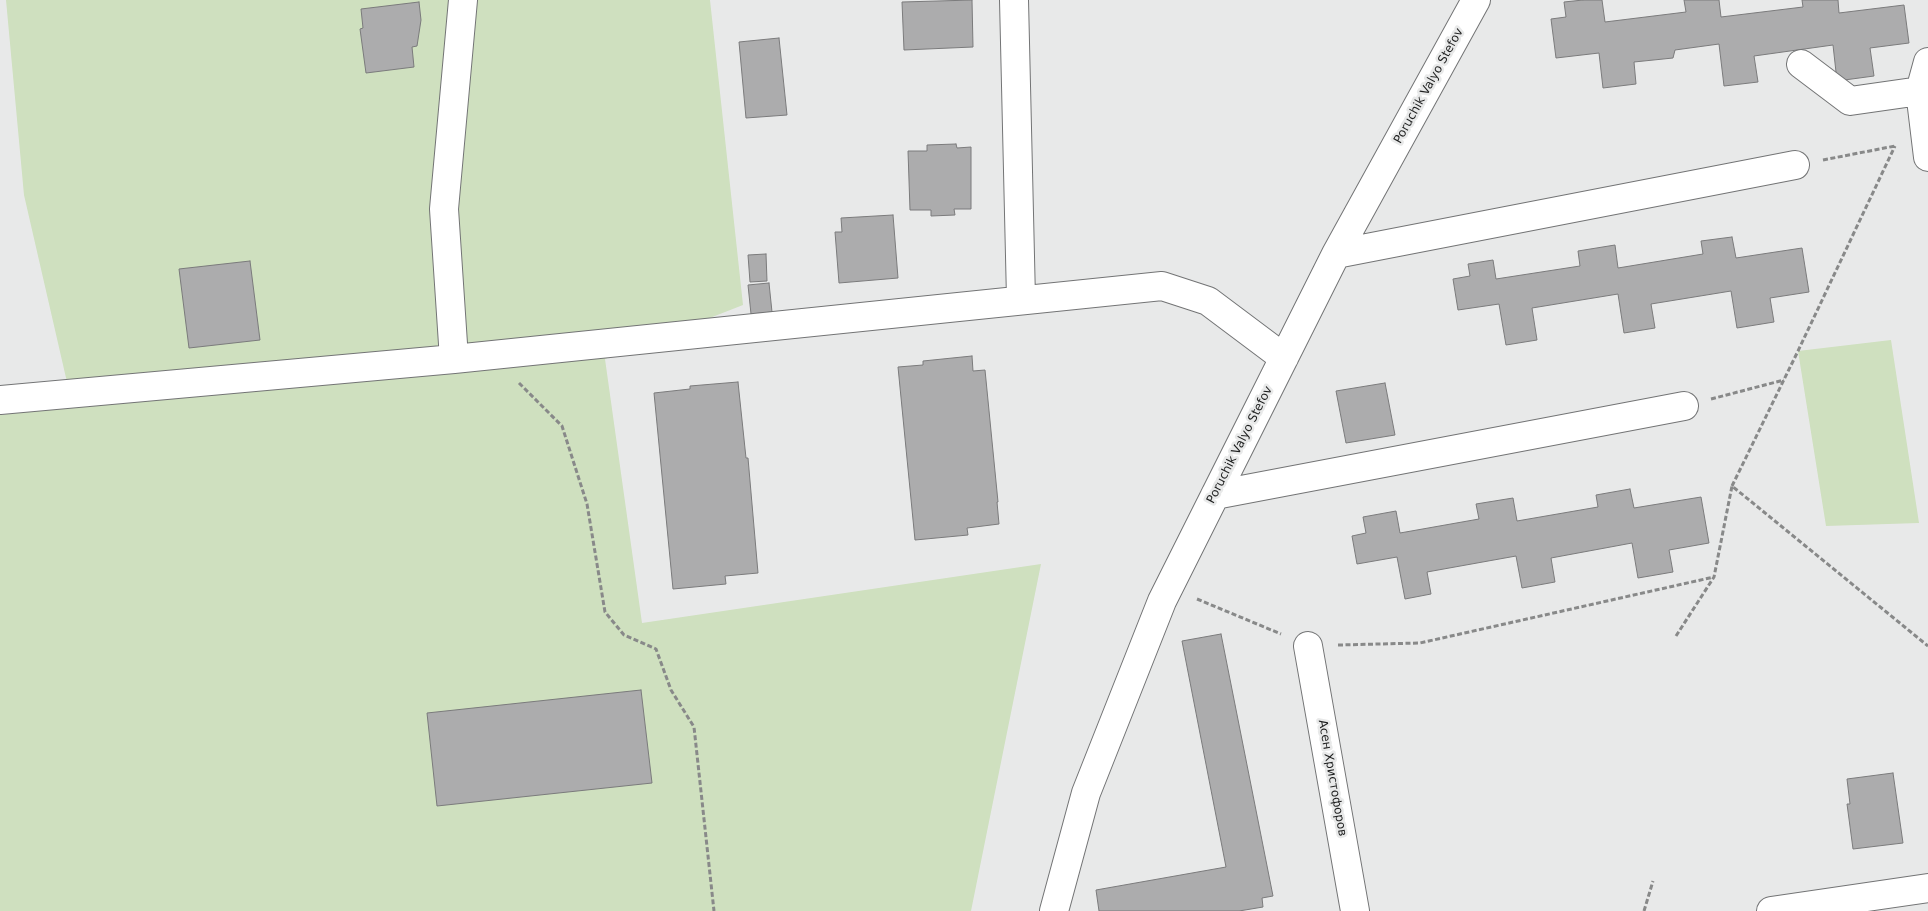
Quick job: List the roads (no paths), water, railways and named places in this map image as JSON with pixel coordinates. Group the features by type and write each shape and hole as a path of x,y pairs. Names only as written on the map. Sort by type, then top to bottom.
{"street":[{"path":"454,359 444,209 463,0"},
{"path":"1014,0 1020,299"},
{"name":"Poruchik Valyo Stefov","path":"1054,911 1086,794 1169,587 1336,254 1476,0"},
{"path":"1928,62 1920,91 1928,157"},
{"path":"1801,64 1850,101 1920,91"},
{"path":"1336,254 1795,165"},
{"path":"0,400 454,359 1020,299 1162,286 1208,301 1284,358"},
{"path":"1215,495 1684,406"},
{"name":"Асен Христофоров","path":"1308,646 1356,911"},
{"path":"1771,911 1859,904 1928,888"}]}
